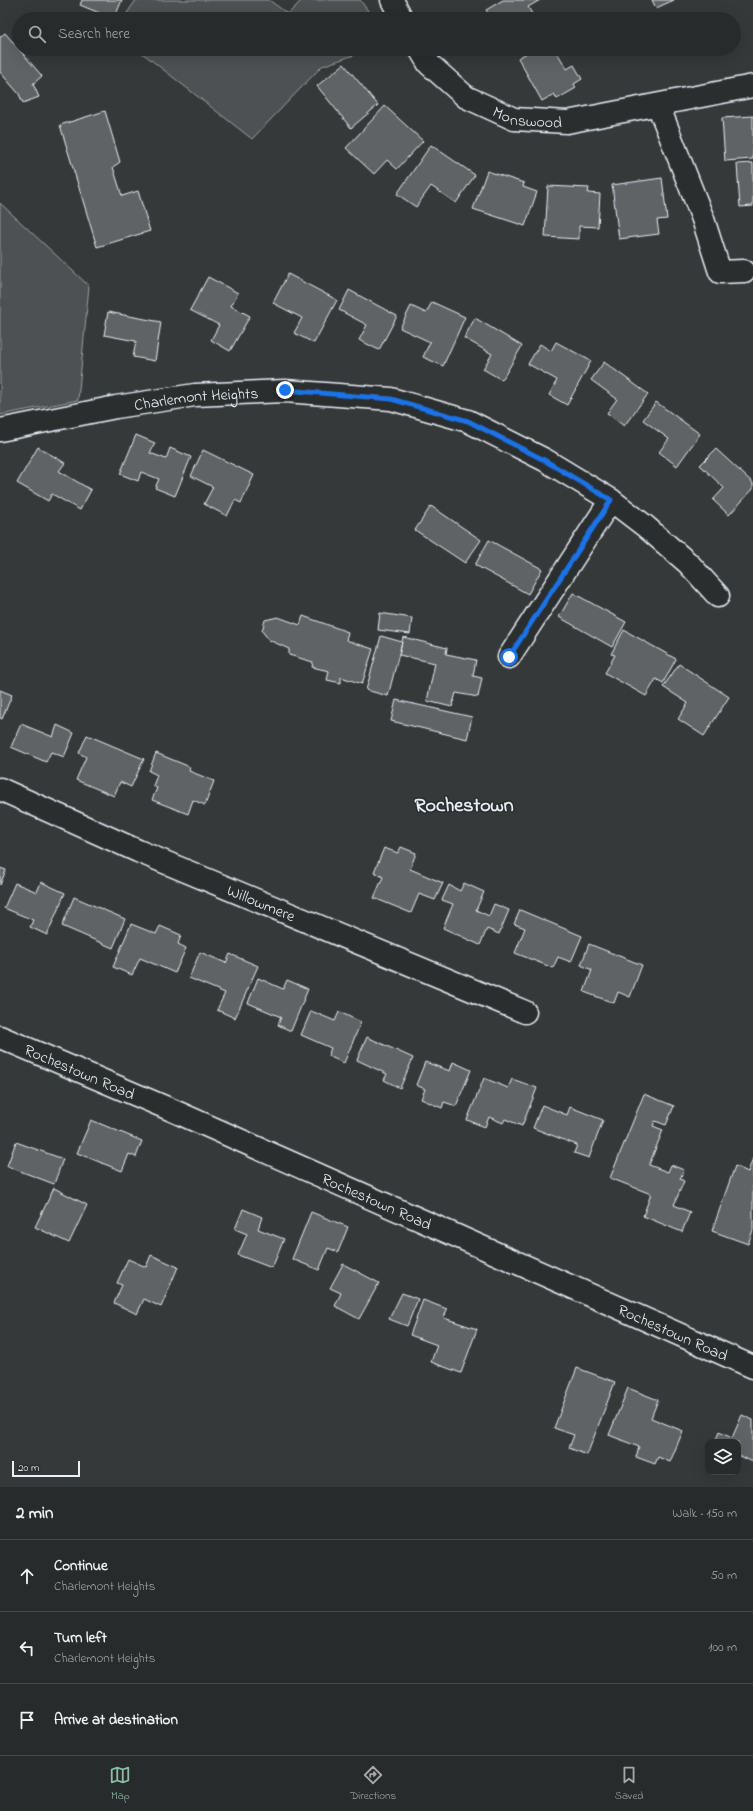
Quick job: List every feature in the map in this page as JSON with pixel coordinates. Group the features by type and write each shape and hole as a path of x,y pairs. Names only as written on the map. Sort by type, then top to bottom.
{"street":[{"path":"392,0 398,12"},
{"name":"Monswood","path":"424,56 429,64 466,97 514,118 567,122 753,86"},
{"path":"658,105 703,219 720,272 744,271"},
{"name":"Charlemont Heights","path":"0,430 116,407 195,395 285,390 391,399 468,421 544,460 611,500 645,526 689,564 718,596"},
{"path":"509,657 611,500"},
{"name":"Willowmere","path":"0,789 138,851 525,1012"},
{"name":"Rochestown Road","path":"0,1037 174,1111 753,1367"}],"shaded area":[{"path":"136,0 269,0 285,12 128,12"},
{"path":"302,0 360,0 369,12 290,12"},
{"path":"146,56 351,56 322,66 252,139"},
{"path":"0,203 89,286 78,400 0,415"}],"building":[{"path":"82,0 122,0 117,12 97,12 80,5"},
{"path":"503,0 540,0 528,7 531,12 487,12 486,10"},
{"path":"652,0 674,0 656,8"},
{"path":"5,33 12,41 12,56 25,56 42,76 33,84 39,97 23,103 19,94 0,72 0,37"},
{"path":"522,56 559,56 567,69 574,65 582,79 574,84 576,88 557,99 554,94 542,101 518,58"},
{"path":"344,64 378,105 351,128 317,86"},
{"path":"385,106 423,141 397,169 387,160 374,174 346,148"},
{"path":"105,111 120,162 113,167 122,196 138,191 150,231 97,247 60,125"},
{"path":"753,116 753,159 725,161 722,118"},
{"path":"431,145 475,175 456,203 431,186 416,207 397,194"},
{"path":"753,163 753,206 740,207 737,164"},
{"path":"487,171 524,183 523,187 537,192 525,226 473,209"},
{"path":"662,178 667,219 657,220 659,234 619,239 612,185"},
{"path":"548,186 589,188 588,193 600,194 598,227 579,226 579,239 545,237"},
{"path":"288,274 337,300 314,343 294,333 302,318 273,303"},
{"path":"208,277 238,293 231,306 250,316 230,351 211,340 219,325 190,310"},
{"path":"349,290 397,316 379,350 359,340 367,325 339,310"},
{"path":"432,302 465,317 443,366 423,357 430,342 400,328 411,306 426,313"},
{"path":"108,312 161,322 155,361 133,357 136,341 104,335"},
{"path":"475,318 522,346 502,380 483,369 492,354 464,338"},
{"path":"556,342 591,361 567,405 549,395 557,380 528,364 540,344 551,351"},
{"path":"604,362 648,394 624,426 607,413 617,399 591,380"},
{"path":"656,402 700,434 677,466 659,452 669,439 643,420"},
{"path":"136,435 155,443 150,453 166,459 170,448 191,457 175,496 155,488 159,479 141,472 138,481 120,474"},
{"path":"38,447 65,463 59,471 91,490 80,510 52,494 48,501 17,483"},
{"path":"716,449 753,483 753,489 729,515 713,500 724,488 700,465"},
{"path":"203,450 254,475 241,503 235,500 227,516 204,504 213,487 191,476"},
{"path":"431,506 481,540 465,563 415,530"},
{"path":"489,540 542,569 528,594 475,565"},
{"path":"573,593 626,622 612,647 559,617"},
{"path":"380,613 412,618 410,634 378,630"},
{"path":"303,616 348,632 346,640 373,649 362,684 341,677 341,683 327,680 329,671 312,667 313,662 289,655 289,649 269,640 262,631 265,620 278,617 300,625"},
{"path":"624,630 676,659 663,683 656,679 646,696 605,673 615,655 611,654"},
{"path":"381,636 402,642 388,696 366,690"},
{"path":"403,637 447,648 446,654 476,660 473,676 482,678 478,697 456,693 452,707 427,701 435,663 399,655"},
{"path":"679,664 729,697 704,736 678,719 688,703 663,687"},
{"path":"0,690 12,695 2,719 0,718"},
{"path":"396,700 472,717 467,739 391,721"},
{"path":"21,724 53,737 57,725 74,733 64,757 51,752 46,762 11,747"},
{"path":"87,735 144,759 131,787 120,782 114,796 76,780 86,757 79,753"},
{"path":"156,753 190,767 189,771 214,781 205,805 193,800 188,814 152,800 157,788 153,786 157,775 149,771"},
{"path":"401,847 416,853 410,869 443,883 435,900 419,894 411,913 374,898 383,877 374,872 384,848 398,853"},
{"path":"0,868 6,870 0,885"},
{"path":"41,882 65,893 47,935 30,927 33,920 4,908 15,883 37,892"},
{"path":"464,883 484,892 476,910 489,916 494,904 509,910 499,934 487,929 480,945 443,928 453,904 442,900 449,885 460,891"},
{"path":"74,897 125,919 113,948 62,926"},
{"path":"520,910 582,936 571,962 558,957 553,968 515,953 525,928 514,924"},
{"path":"131,924 156,934 160,926 181,935 178,944 186,948 175,973 140,958 132,975 113,967"},
{"path":"589,944 642,965 630,997 618,992 614,1003 584,992 592,970 581,965"},
{"path":"200,952 226,963 230,954 258,966 235,1018 217,1010 225,993 189,978"},
{"path":"258,978 283,989 287,980 308,989 291,1031 278,1025 281,1017 248,1003"},
{"path":"311,1011 335,1021 339,1012 361,1022 344,1063 328,1056 331,1048 301,1035"},
{"path":"367,1037 413,1058 400,1088 384,1080 387,1074 357,1060"},
{"path":"425,1062 450,1071 453,1062 471,1070 456,1106 444,1102 442,1108 421,1099 425,1089 416,1085"},
{"path":"484,1078 508,1088 512,1079 537,1088 522,1126 505,1119 503,1123 489,1117 485,1127 467,1120"},
{"path":"644,1094 674,1106 666,1125 655,1121 653,1126 663,1130 649,1165 668,1172 671,1165 684,1170 680,1179 684,1181 674,1205 690,1212 682,1232 643,1216 651,1194 610,1178"},
{"path":"542,1105 567,1115 570,1107 603,1120 589,1158 574,1153 577,1145 533,1128"},
{"path":"91,1120 142,1141 136,1157 129,1154 122,1171 77,1153"},
{"path":"16,1142 63,1159 54,1184 7,1166"},
{"path":"753,1158 753,1230 748,1244 712,1231 735,1166 748,1172"},
{"path":"54,1188 87,1205 69,1243 35,1227"},
{"path":"243,1209 262,1217 258,1229 284,1239 272,1268 238,1255 247,1234 235,1229"},
{"path":"311,1212 348,1227 338,1252 328,1248 319,1270 292,1259"},
{"path":"151,1255 178,1267 161,1307 144,1299 137,1314 114,1303 122,1285 117,1283 128,1259 146,1267"},
{"path":"343,1264 379,1283 359,1319 335,1306 341,1293 330,1288"},
{"path":"402,1293 418,1299 407,1326 389,1319"},
{"path":"423,1300 447,1309 444,1318 477,1329 461,1373 431,1362 437,1345 410,1335"},
{"path":"577,1368 615,1382 587,1455 569,1448 574,1435 554,1428"},
{"path":"628,1388 658,1400 651,1418 683,1431 670,1462 658,1457 655,1464 636,1457 639,1447 609,1435"},
{"path":"742,1415 753,1420 753,1462 741,1456 741,1439 716,1439 719,1432 732,1438"}],"district":[{"name":"Rochestown","path":"464,804"}],"route":[{"path":"285,390 391,399 468,421 544,460 611,500 509,657"}]}
